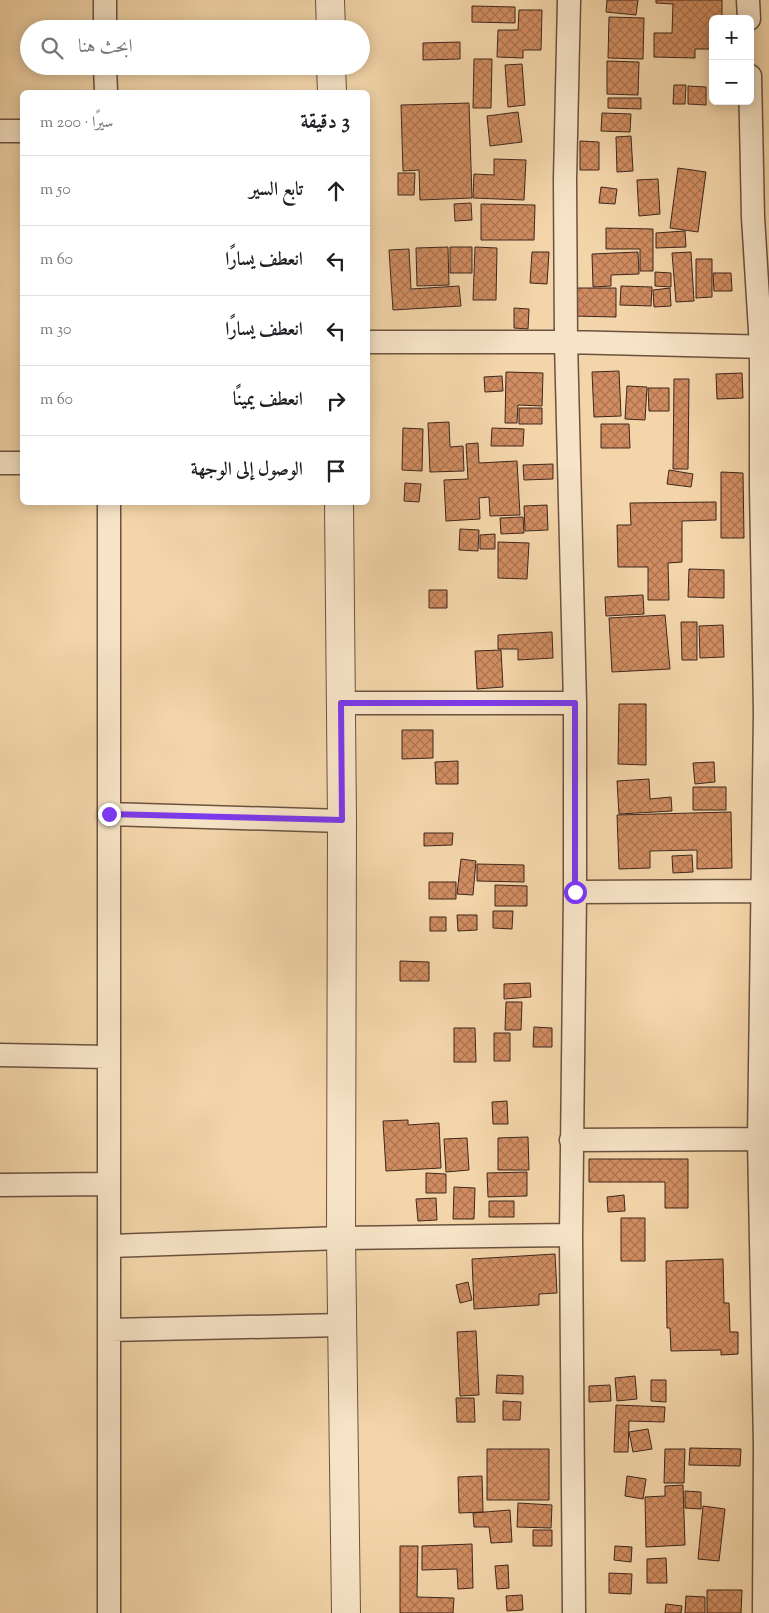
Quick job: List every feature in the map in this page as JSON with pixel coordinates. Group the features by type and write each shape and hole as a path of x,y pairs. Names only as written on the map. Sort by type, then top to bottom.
{"street":[{"path":"104,0 105,20"},
{"path":"330,0 331,20"},
{"path":"569,0 565,179 566,342 575,703 575,892 571,1140 574,1613"},
{"path":"748,0 749,15"},
{"path":"105,75 106,90"},
{"path":"332,75 332,90"},
{"path":"754,96 760,125 754,217 765,347 761,488 767,713 762,891 759,1139 765,1248 764,1613"},
{"path":"0,131 20,131"},
{"path":"370,342 566,342 765,347"},
{"path":"0,463 20,463"},
{"path":"109,505 109,1613"},
{"path":"339,505 342,820 341,1238 346,1613"},
{"path":"341,703 575,703"},
{"path":"109,814 342,820"},
{"path":"575,892 762,891"},
{"path":"0,1055 108,1057"},
{"path":"571,1140 759,1139"},
{"path":"0,1185 108,1184"},
{"path":"110,1246 341,1238 571,1235"},
{"path":"109,1330 342,1325"}],"building":[{"path":"607,0 638,0 636,15 606,12"},
{"path":"656,0 722,0 722,15 709,15 709,49 695,49 695,58 654,57 654,33 672,33 673,4 656,3"},
{"path":"472,6 515,7 515,23 472,22"},
{"path":"519,10 542,10 541,50 523,50 523,58 497,57 498,30 518,30"},
{"path":"609,17 644,18 643,59 608,58"},
{"path":"460,42 460,59 423,60 423,43"},
{"path":"474,59 492,59 491,108 473,108"},
{"path":"607,61 639,62 638,95 607,94"},
{"path":"522,64 525,105 508,107 505,65"},
{"path":"674,85 686,85 685,104 673,104"},
{"path":"688,86 706,87 706,105 688,104"},
{"path":"608,98 641,98 641,109 608,108"},
{"path":"469,103 472,198 420,200 419,170 403,171 401,105"},
{"path":"518,112 522,142 490,146 487,116"},
{"path":"602,113 631,114 630,132 601,131"},
{"path":"631,136 633,171 617,172 616,137"},
{"path":"580,141 599,142 599,170 580,170"},
{"path":"494,159 526,160 524,200 473,198 474,174 494,175"},
{"path":"678,168 706,172 698,232 670,228"},
{"path":"398,173 415,173 414,195 398,195"},
{"path":"658,179 660,214 639,216 637,180"},
{"path":"601,187 617,189 615,204 599,203"},
{"path":"471,203 472,220 455,221 454,204"},
{"path":"481,204 535,205 534,240 481,240"},
{"path":"606,228 653,229 653,271 640,271 640,249 606,249"},
{"path":"685,231 686,247 656,248 656,233"},
{"path":"448,247 449,285 417,286 416,248"},
{"path":"450,247 472,247 472,273 450,273"},
{"path":"475,247 497,248 496,300 473,300"},
{"path":"409,249 411,289 459,286 461,306 393,310 389,250"},
{"path":"532,252 549,252 547,284 530,283"},
{"path":"638,252 639,274 611,275 611,286 593,287 592,254"},
{"path":"691,252 694,301 676,302 672,253"},
{"path":"696,259 712,259 712,297 696,298"},
{"path":"655,272 671,273 671,287 655,286"},
{"path":"713,273 731,273 732,291 714,291"},
{"path":"621,286 652,287 651,306 620,305"},
{"path":"572,288 616,288 616,317 572,316"},
{"path":"670,288 671,306 654,307 653,290"},
{"path":"514,308 529,309 528,329 514,328"},
{"path":"619,371 621,416 594,417 592,372"},
{"path":"506,372 543,373 542,406 518,405 517,423 505,423"},
{"path":"742,373 743,398 717,399 716,374"},
{"path":"502,376 503,391 485,392 484,377"},
{"path":"674,379 689,379 688,469 673,469"},
{"path":"627,386 647,387 645,420 625,419"},
{"path":"648,388 669,388 669,411 649,411"},
{"path":"519,408 542,408 542,424 519,424"},
{"path":"449,422 450,447 463,446 464,471 430,472 428,423"},
{"path":"601,424 629,424 630,448 601,448"},
{"path":"403,428 423,429 422,471 402,470"},
{"path":"492,428 524,429 523,446 491,446"},
{"path":"478,443 479,463 517,461 520,515 490,516 489,497 479,498 480,519 446,521 444,480 468,479 466,444"},
{"path":"553,464 553,479 524,480 523,465"},
{"path":"669,470 693,474 691,487 667,484"},
{"path":"721,472 743,473 744,538 721,538"},
{"path":"405,483 421,484 419,502 404,501"},
{"path":"716,502 716,520 682,521 682,562 668,563 669,600 648,600 648,567 618,567 617,525 631,525 630,503"},
{"path":"547,505 548,530 525,531 524,506"},
{"path":"523,517 524,533 501,534 500,518"},
{"path":"460,529 479,530 478,551 459,550"},
{"path":"495,534 495,549 480,549 480,535"},
{"path":"498,542 529,543 527,579 498,578"},
{"path":"689,569 724,570 724,598 688,597"},
{"path":"429,590 447,590 447,608 429,608"},
{"path":"643,595 644,614 606,616 605,597"},
{"path":"665,615 670,669 612,672 609,618"},
{"path":"681,622 697,622 697,660 682,660"},
{"path":"723,625 724,657 700,658 699,626"},
{"path":"552,632 553,658 518,660 518,649 498,649 498,635"},
{"path":"501,650 503,687 477,689 475,651"},
{"path":"619,704 646,704 646,765 618,764"},
{"path":"402,730 433,730 433,758 402,759"},
{"path":"458,761 458,784 436,784 435,762"},
{"path":"714,762 715,782 695,784 693,763"},
{"path":"649,779 650,799 671,797 672,811 619,814 617,781"},
{"path":"693,787 726,787 726,810 693,810"},
{"path":"731,812 732,868 697,869 697,850 650,851 650,868 619,869 617,815"},
{"path":"424,833 453,833 452,845 424,846"},
{"path":"692,855 693,872 673,873 672,856"},
{"path":"461,859 476,861 473,895 457,894"},
{"path":"477,864 524,865 524,882 477,881"},
{"path":"429,882 456,882 456,899 429,899"},
{"path":"495,885 527,886 527,906 495,906"},
{"path":"493,911 513,911 512,929 493,928"},
{"path":"457,915 477,915 477,930 458,931"},
{"path":"430,917 446,917 446,931 430,931"},
{"path":"400,961 429,962 429,981 400,981"},
{"path":"530,983 531,997 504,999 504,984"},
{"path":"506,1002 522,1002 521,1030 505,1030"},
{"path":"534,1027 552,1028 552,1047 533,1047"},
{"path":"454,1028 475,1028 476,1062 454,1062"},
{"path":"494,1033 510,1033 510,1061 494,1061"},
{"path":"507,1101 508,1124 493,1124 492,1102"},
{"path":"408,1120 408,1125 439,1123 441,1168 386,1171 383,1121"},
{"path":"528,1137 529,1170 498,1170 498,1138"},
{"path":"467,1138 469,1170 446,1172 444,1139"},
{"path":"589,1159 688,1159 688,1208 665,1208 665,1182 589,1182"},
{"path":"527,1172 527,1196 488,1197 487,1173"},
{"path":"426,1173 446,1174 446,1193 426,1193"},
{"path":"454,1187 475,1188 474,1219 453,1219"},
{"path":"624,1195 625,1211 608,1212 607,1197"},
{"path":"436,1198 437,1220 418,1221 416,1199"},
{"path":"489,1201 514,1201 514,1217 489,1217"},
{"path":"621,1218 645,1218 645,1261 621,1261"},
{"path":"555,1254 557,1293 539,1294 539,1305 474,1309 472,1259"},
{"path":"723,1259 724,1303 729,1303 730,1332 738,1332 738,1354 721,1355 721,1350 671,1351 670,1328 667,1328 666,1261"},
{"path":"468,1282 472,1300 460,1303 456,1285"},
{"path":"476,1331 479,1395 460,1396 457,1332"},
{"path":"497,1375 523,1376 523,1394 496,1393"},
{"path":"635,1376 637,1399 617,1401 615,1378"},
{"path":"651,1380 666,1380 666,1402 651,1401"},
{"path":"610,1385 611,1401 589,1402 589,1386"},
{"path":"456,1398 474,1398 475,1422 457,1422"},
{"path":"503,1401 521,1402 520,1420 503,1420"},
{"path":"616,1405 665,1407 664,1422 629,1421 628,1452 614,1452"},
{"path":"648,1429 652,1449 633,1452 629,1432"},
{"path":"690,1448 741,1449 740,1466 689,1465"},
{"path":"487,1449 549,1449 549,1500 487,1500"},
{"path":"665,1449 685,1449 684,1483 664,1483"},
{"path":"482,1476 483,1512 459,1513 458,1477"},
{"path":"627,1476 646,1479 643,1499 625,1496"},
{"path":"683,1485 685,1545 646,1547 645,1497 665,1496 665,1486"},
{"path":"685,1491 701,1492 701,1509 685,1508"},
{"path":"518,1503 552,1505 551,1528 517,1527"},
{"path":"703,1506 725,1509 719,1561 698,1559"},
{"path":"510,1510 512,1542 491,1543 489,1527 474,1527 473,1513"},
{"path":"533,1530 552,1530 552,1546 533,1546"},
{"path":"472,1544 473,1588 458,1589 457,1569 422,1570 422,1546"},
{"path":"400,1546 418,1546 417,1597 454,1598 453,1613 400,1613"},
{"path":"615,1546 632,1547 631,1562 614,1560"},
{"path":"666,1558 667,1583 647,1583 647,1559"},
{"path":"508,1565 509,1588 497,1589 495,1566"},
{"path":"609,1573 632,1574 631,1594 609,1593"},
{"path":"707,1590 742,1590 741,1613 707,1613"},
{"path":"522,1595 523,1610 507,1611 506,1596"},
{"path":"686,1596 705,1597 705,1613 685,1613"},
{"path":"666,1604 682,1606 681,1613 665,1613"}],"route":[{"path":"109,814 342,820 341,703 575,703 575,892"}]}
